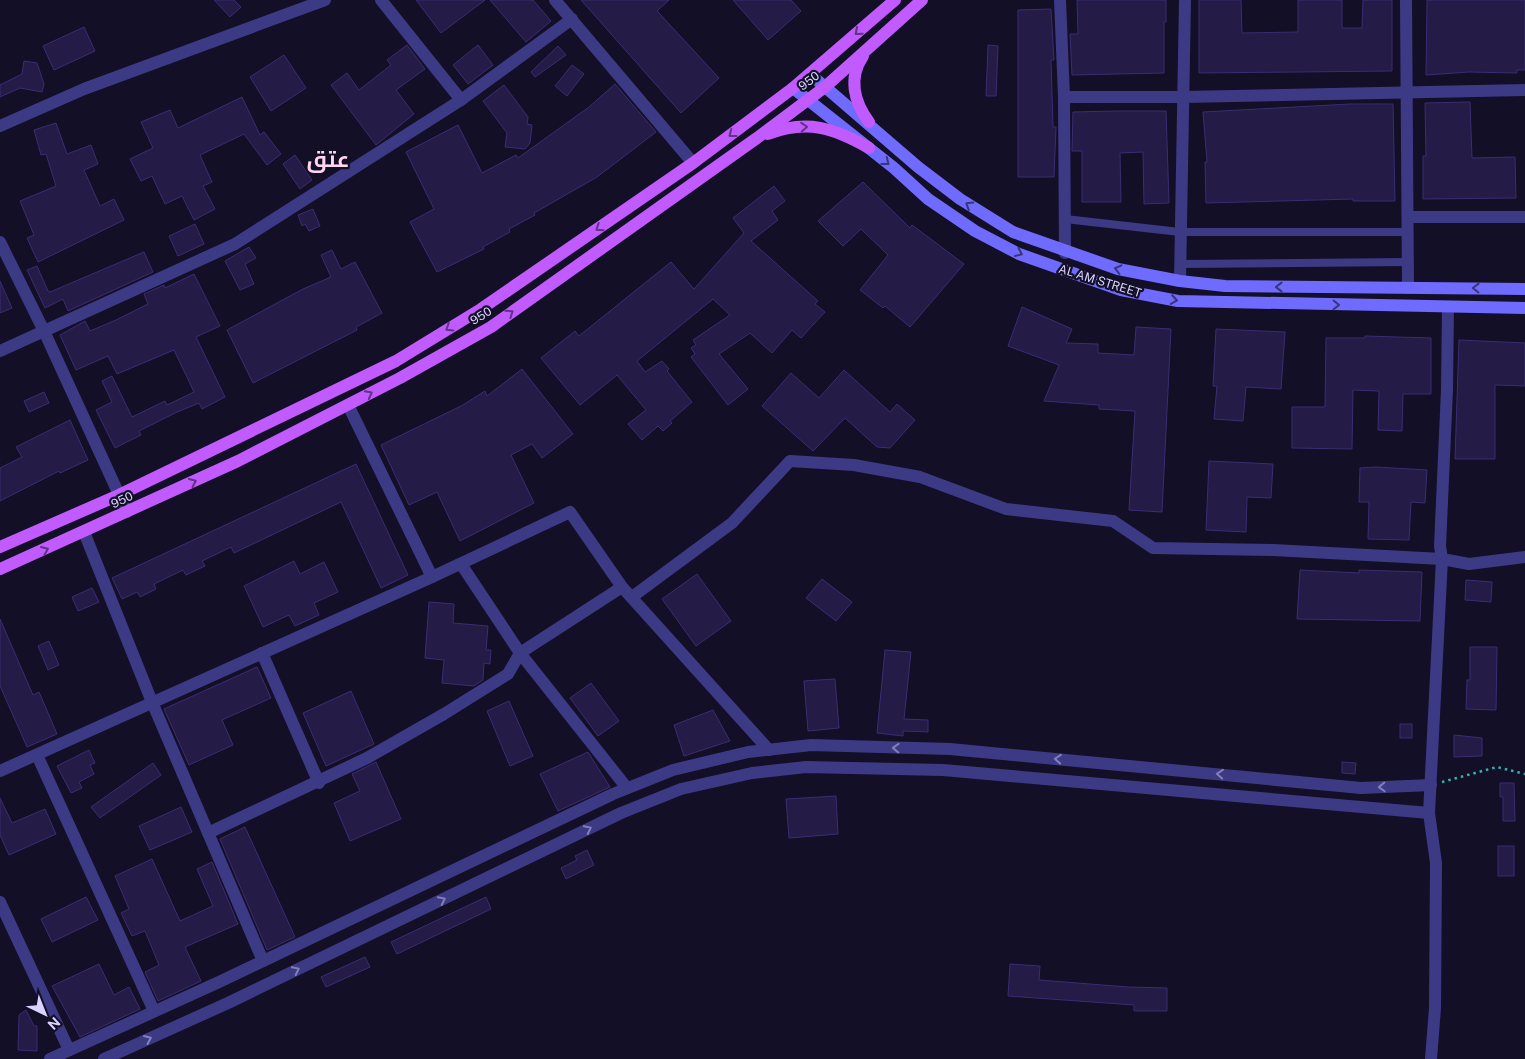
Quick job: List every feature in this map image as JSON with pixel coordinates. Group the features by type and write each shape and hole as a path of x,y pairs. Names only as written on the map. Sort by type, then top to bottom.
{"main road":[{"name":"950","path":"0,547 119,495 396,361 481,309 693,163 793,88 895,0"},
{"name":"950","path":"0,569 238,462 491,327 757,138 825,86 922,0"},
{"path":"869,122 859,108 854,92 855,74 861,58 873,45"},
{"name":"AL AM STREET","path":"810,74 869,122 918,167 960,199 1013,232 1065,253 1118,270 1180,281 1225,286 1525,289"},
{"name":"AL AM STREET","path":"793,88 869,148 928,199 974,231 1020,254 1121,290 1178,301 1525,308"},
{"path":"757,138 785,128 814,126 843,133 869,148"}],"street":[{"path":"0,126 84,89 325,0"},
{"path":"381,0 461,100"},
{"path":"554,0 693,163"},
{"path":"1060,0 1064,97 1065,253"},
{"path":"1180,281 1184,0"},
{"path":"1406,0 1408,288"},
{"path":"0,351 235,244 461,100 572,19"},
{"path":"1064,97 1183,97 1525,90"},
{"path":"1408,217 1525,217"},
{"path":"0,242 44,331 128,512"},
{"path":"1431,1059 1435,1008 1436,863 1429,813 1442,559 1440,546 1447,390 1448,307"},
{"path":"348,405 432,577"},
{"path":"632,597 732,523 790,462 854,465 920,477 1006,509 1113,521 1153,548 1273,550 1442,559 1469,564 1525,557"},
{"path":"0,771 461,564 570,512 622,587 769,750"},
{"path":"84,532 152,702 263,961"},
{"path":"461,564 520,653 627,788"},
{"path":"208,833 376,754 508,674 520,653 622,587"},
{"path":"262,653 319,782"},
{"path":"50,1059 263,961 627,788 673,770 748,752 811,745 950,749 1361,788 1430,785"},
{"path":"37,755 154,1011"},
{"path":"104,1059 228,1003 621,813 681,789 752,773 806,767 943,770 1429,813"},
{"path":"0,902 69,1050"}],"lane":[{"path":"1065,220 1180,232 1408,232"},
{"path":"1180,264 1408,262"}],"path":[{"path":"1430,785 1498,767 1525,774"}],"building":[{"path":"214,0 234,0 241,7 230,17"},
{"path":"416,0 485,0 441,33"},
{"path":"490,0 533,0 551,21 526,42"},
{"path":"581,0 669,0 657,11 719,78 681,113"},
{"path":"733,0 791,0 801,11 768,40"},
{"path":"1077,0 1166,0 1164,73 1072,75 1070,34 1078,34"},
{"path":"1199,0 1241,0 1242,33 1298,32 1298,0 1342,0 1342,28 1362,28 1363,0 1392,0 1392,71 1199,73"},
{"path":"1427,0 1525,0 1525,70 1517,70 1517,73 1469,72 1426,75"},
{"path":"1051,9 1054,60 1051,60 1053,127 1056,127 1054,177 1018,177 1018,10"},
{"path":"84,27 95,51 54,70 43,46"},
{"path":"407,45 425,69 396,90 414,114 376,145 331,85 347,73 359,90 391,65 387,60"},
{"path":"478,45 493,65 468,84 453,65"},
{"path":"988,45 998,46 996,96 986,96"},
{"path":"558,46 566,55 535,77 531,72"},
{"path":"284,55 306,88 271,111 250,77"},
{"path":"24,61 37,63 44,84 42,92 20,88 0,97 0,85 22,74"},
{"path":"572,65 584,74 567,96 555,86"},
{"path":"615,84 656,132 597,177 534,213 535,215 509,229 510,232 483,247 484,249 437,272 410,222 434,209 406,152 458,125 482,173 516,155 518,158 589,107"},
{"path":"504,85 528,117 527,124 532,125 530,143 525,149 505,147 507,133 483,101"},
{"path":"242,97 260,135 264,132 281,154 267,165 244,134 200,155 212,182 203,186 215,209 194,220 182,196 165,204 152,176 141,181 130,159 153,148 141,122 170,110 178,128"},
{"path":"1470,102 1472,158 1515,157 1516,198 1423,199 1423,156 1426,156 1425,103"},
{"path":"1350,104 1393,104 1395,201 1353,201 1353,199 1206,203 1205,162 1207,162 1203,112"},
{"path":"1166,111 1169,203 1144,204 1143,152 1120,153 1121,202 1082,202 1082,151 1072,151 1073,112"},
{"path":"56,123 67,154 91,145 98,164 84,170 100,206 114,199 124,220 38,262 27,238 34,235 20,201 56,186 46,154 41,155 34,130"},
{"path":"295,155 312,180 300,189 283,164"},
{"path":"863,182 910,228 912,225 964,264 910,327 885,306 883,308 860,290 888,255 861,229 843,246 818,221"},
{"path":"774,186 785,201 772,211 778,220 751,241 818,301 815,304 825,312 801,338 792,330 772,353 750,333 719,354 748,389 728,405 691,357 695,354 691,348 696,345 693,340 730,315 713,299 637,361 645,372 662,361 669,369 667,371 692,402 670,421 672,423 663,431 658,426 642,440 628,424 646,410 617,375 580,405 541,358 575,331 579,336 671,262 694,289 744,233 733,218"},
{"path":"313,209 320,226 309,231 305,224 302,226 298,215"},
{"path":"195,224 204,244 178,256 169,236"},
{"path":"249,247 256,258 245,264 254,284 240,290 225,261"},
{"path":"332,250 341,269 355,262 382,313 356,327 357,330 253,383 227,330 303,289 331,277 321,255"},
{"path":"144,252 153,272 68,311 63,299 45,308 27,270 37,266 50,292"},
{"path":"194,274 220,326 196,337 225,397 202,409 199,403 175,413 139,431 141,435 115,448 96,410 112,402 102,381 112,376 132,417 165,401 167,405 194,392 174,350 117,374 108,356 76,370 60,335 85,321 90,331 116,320 148,304 144,294 164,285 165,288"},
{"path":"0,281 12,308 0,313"},
{"path":"1022,307 1072,329 1066,343 1098,344 1098,353 1134,355 1136,327 1171,329 1162,512 1129,510 1135,411 1099,409 1099,405 1044,401 1059,365 1008,346"},
{"path":"1216,329 1285,332 1281,389 1246,387 1243,421 1214,419 1217,386 1213,386"},
{"path":"1365,336 1431,338 1431,394 1403,394 1402,431 1378,430 1379,391 1353,390 1352,449 1292,448 1292,407 1325,407 1326,338 1365,338"},
{"path":"1459,340 1525,343 1525,386 1495,385 1495,459 1455,459"},
{"path":"522,369 573,434 542,458 532,444 511,455 534,503 460,541 437,492 409,505 381,445 463,405 485,391 487,396"},
{"path":"844,370 890,412 897,404 915,420 890,448 877,447 845,418 813,451 762,406 791,373 819,398"},
{"path":"44,392 49,403 29,412 24,401"},
{"path":"70,420 88,460 60,473 59,471 0,501 0,468 22,457 16,447"},
{"path":"1209,461 1273,464 1271,498 1247,497 1246,532 1206,530"},
{"path":"356,464 408,575 381,588 341,502 234,553 231,547 202,561 205,566 186,575 183,570 154,584 156,589 140,597 137,592 122,599 112,578"},
{"path":"1360,468 1427,470 1425,503 1411,502 1409,540 1368,539 1369,502 1359,502"},
{"path":"294,561 300,574 324,562 338,592 314,603 319,615 295,626 289,615 263,627 244,586"},
{"path":"1300,570 1359,573 1359,570 1422,572 1420,621 1297,619"},
{"path":"697,574 731,621 696,646 662,599"},
{"path":"822,579 852,602 836,621 806,598"},
{"path":"1466,580 1492,582 1491,602 1465,600"},
{"path":"92,588 99,602 78,611 72,597"},
{"path":"429,602 454,604 453,623 488,626 486,650 491,650 490,664 484,663 483,680 474,686 442,683 444,660 425,658"},
{"path":"0,619 33,695 39,692 57,734 27,747 0,686"},
{"path":"49,641 59,665 48,670 38,646"},
{"path":"1470,647 1497,647 1496,710 1466,709 1467,680 1470,680"},
{"path":"885,650 911,652 904,719 928,720 928,732 903,731 903,736 877,733"},
{"path":"257,667 271,698 222,720 233,745 189,765 164,709"},
{"path":"835,679 839,728 808,731 804,681"},
{"path":"591,683 619,721 598,736 570,698"},
{"path":"351,691 374,744 326,766 303,713"},
{"path":"509,701 533,756 510,766 487,711"},
{"path":"713,710 730,741 684,756 674,725"},
{"path":"1400,724 1412,724 1412,738 1400,738"},
{"path":"1454,735 1482,738 1482,756 1454,757"},
{"path":"89,750 95,763 90,765 94,774 79,782 82,788 71,793 57,766"},
{"path":"588,752 610,787 558,811 540,774"},
{"path":"376,762 401,819 350,841 334,803 360,791 352,774"},
{"path":"1342,762 1356,763 1355,774 1342,773"},
{"path":"153,763 161,775 100,818 91,807"},
{"path":"1500,783 1514,783 1515,821 1503,821 1503,797 1500,797"},
{"path":"836,796 838,834 789,838 786,799"},
{"path":"0,798 12,823 45,809 56,834 9,855 0,835"},
{"path":"181,807 192,832 150,850 139,826"},
{"path":"245,827 295,937 267,950 220,839"},
{"path":"1498,846 1514,846 1514,876 1498,876"},
{"path":"587,850 594,865 566,879 561,868 577,860 575,856"},
{"path":"152,859 180,921 213,906 197,869 212,862 238,924 185,947 201,981 158,1001 145,972 159,965 145,931 132,936 121,913 129,909 115,876"},
{"path":"86,897 98,920 52,942 41,919"},
{"path":"486,897 491,909 397,954 391,942"},
{"path":"365,957 370,967 326,987 321,977"},
{"path":"99,964 114,995 129,987 140,1009 80,1037 52,986"},
{"path":"1010,964 1040,966 1039,980 1167,988 1167,1011 1134,1011 1134,1005 1008,996"},
{"path":"26,1010 34,1026 37,1026 37,1051 18,1050 19,1015"}],"district":[{"name":"عتق","path":"328,159"}]}
